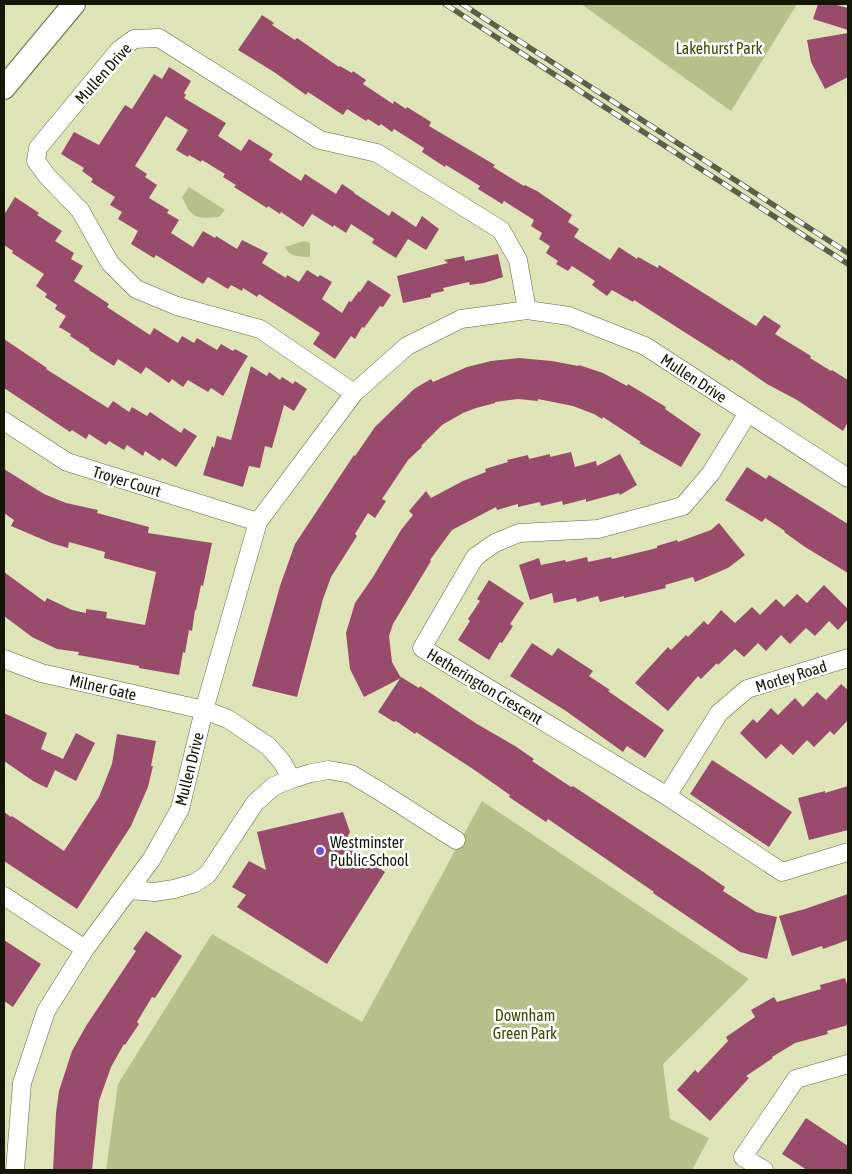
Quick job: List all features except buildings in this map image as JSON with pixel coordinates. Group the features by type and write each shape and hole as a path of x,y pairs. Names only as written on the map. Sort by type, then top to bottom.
{"main road":[{"path":"4,88 74,4"}],"street":[{"name":"Mullen Drive","path":"354,393 260,329 178,306 136,289 110,263 80,210 47,176 36,161 38,148 119,50 134,39 159,38 320,140 377,153 501,230 518,260 527,310"},
{"name":"Mullen Drive","path":"15,1170 22,1083 46,1011 85,949 151,860 180,809 204,710 258,522 354,393 407,346 461,319 527,310 569,316 645,346 848,478"},
{"name":"Hetherington Crescent","path":"748,413 711,473 683,506 598,529 519,533 495,543 475,557 422,648 667,796 782,872 848,852"},
{"name":"Troyer Court","path":"4,421 67,462 258,522"},
{"name":"Morley Road","path":"667,796 719,713 747,689 848,658"},
{"name":"Milner Gate","path":"4,659 41,674 204,710 228,718 268,746 282,762 292,779"},
{"path":"129,890 155,892 195,883 208,874 255,803 274,786 310,773 329,770 351,774 456,840"},
{"path":"4,896 85,949"},
{"path":"764,1170 744,1157 796,1079 848,1064"}],"green space":[{"name":"Lakehurst Park","path":"581,4 797,4 731,111"},
{"path":"189,187 225,210 219,217 205,218 192,214 182,197"},
{"path":"304,241 310,243 310,257 292,255 285,247"},
{"name":"Downham Green Park","path":"482,801 749,979 663,1064 670,1119 709,1138 692,1170 106,1170 118,1084 212,934 362,1022"}],"railway":[{"path":"445,4 848,264"},
{"path":"462,4 848,253"}],"place":[{"name":"Westminster Public School","path":"320,851"}]}
